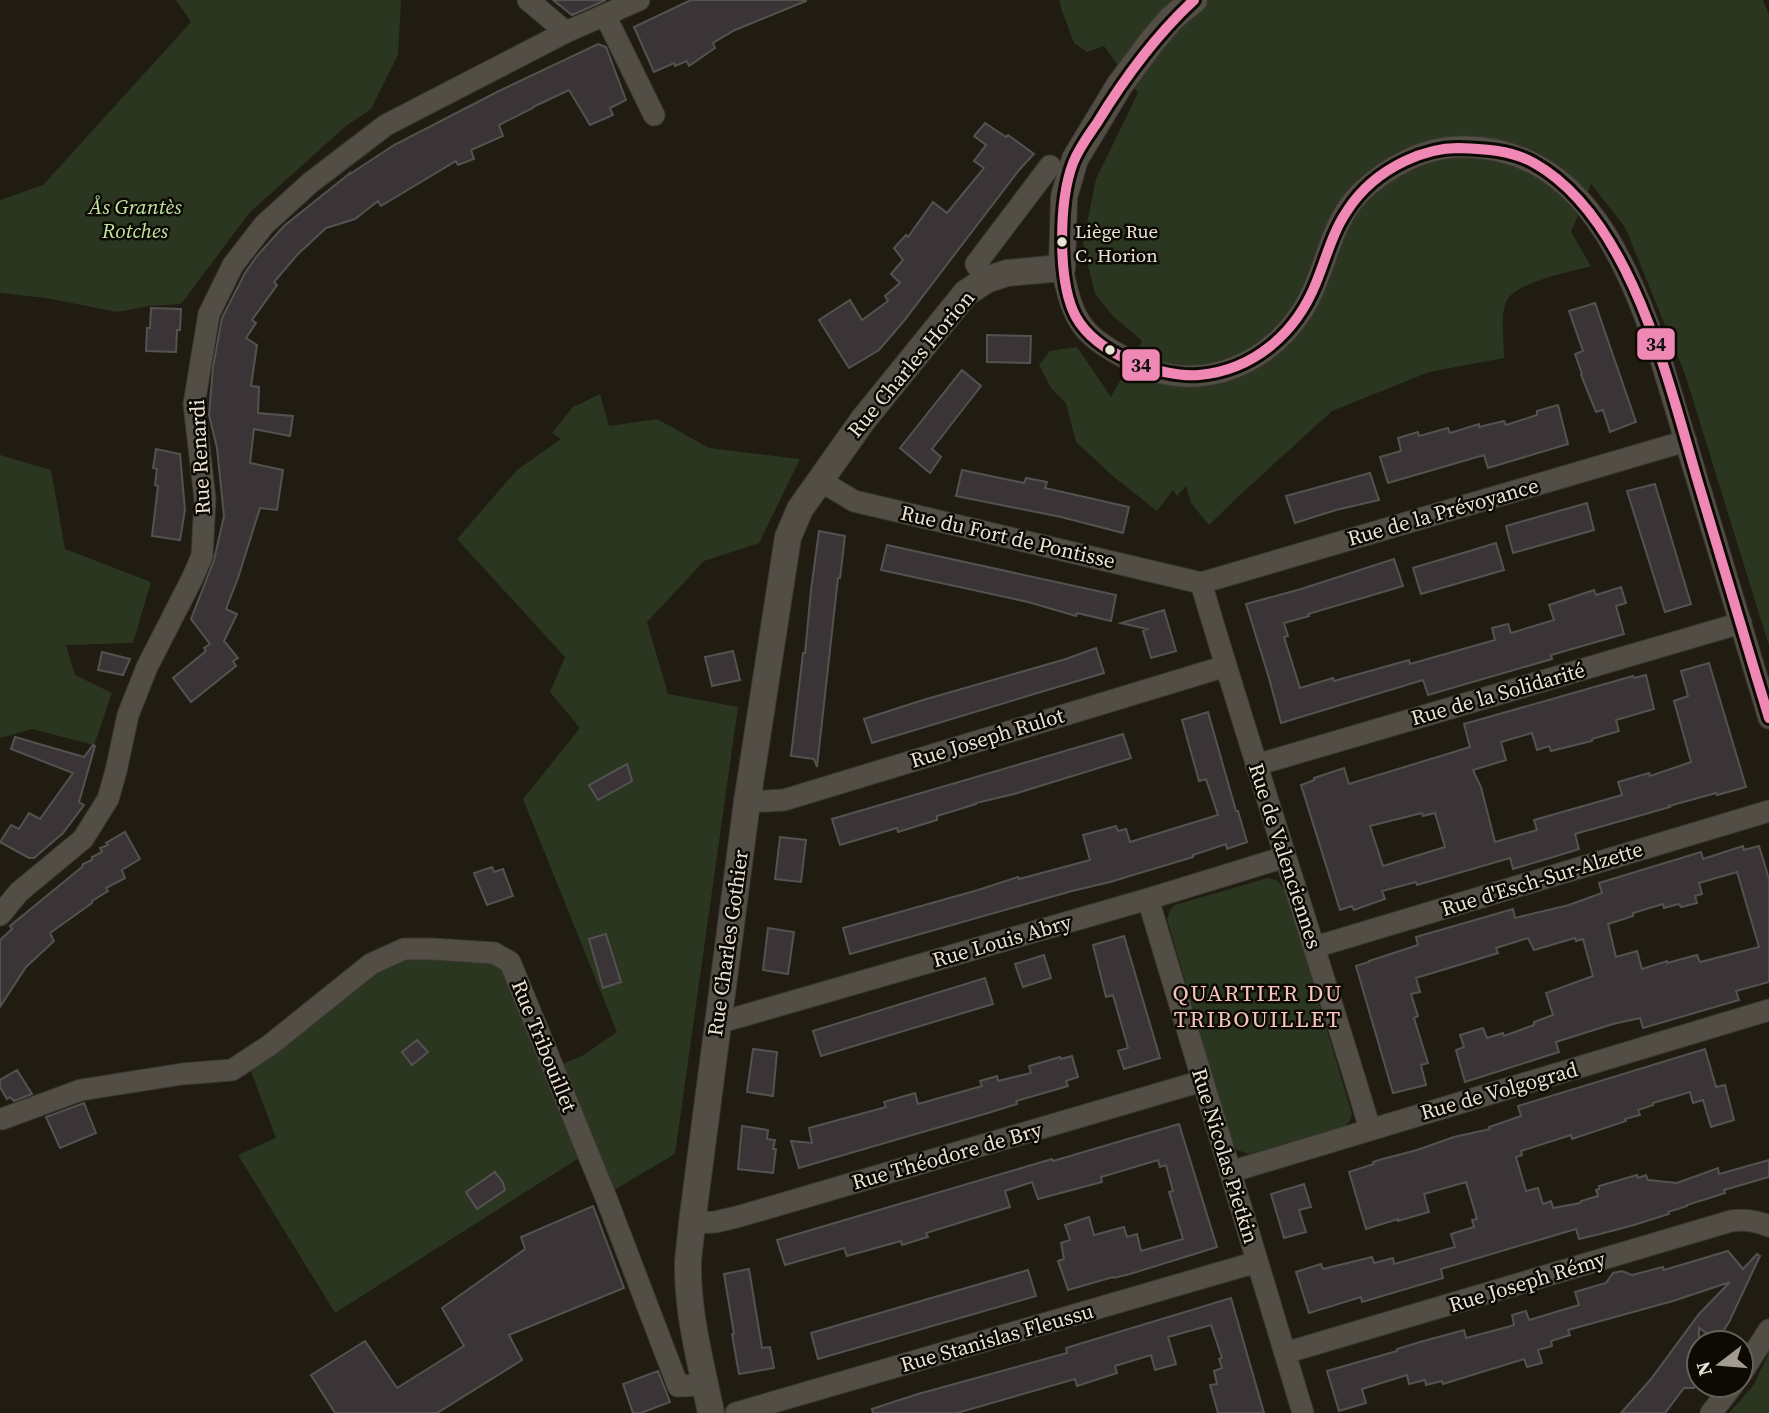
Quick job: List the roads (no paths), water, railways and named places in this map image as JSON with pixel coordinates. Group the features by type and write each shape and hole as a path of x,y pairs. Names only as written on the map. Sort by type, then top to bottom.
{"street":[{"path":"528,0 566,32"},
{"name":"Rue Renardi","path":"0,915 19,892 83,839 108,799 128,715 147,667 202,556 205,499 194,404 209,314 233,265 264,225 291,200 386,125 566,32 639,0"},
{"path":"1194,0 1172,18 1139,59 1119,86 1075,159 1064,197 1062,268 1068,296 1084,330 1111,351 1145,368 1174,375 1223,372 1245,364 1266,351 1298,318 1310,298 1343,216 1357,197 1391,169 1433,149 1461,146 1507,152 1549,171 1583,202 1604,232 1624,268 1648,324 1769,718"},
{"path":"605,15 654,115"},
{"path":"986,280 976,264 1050,166"},
{"name":"Rue Charles Horion","path":"819,480 863,420 966,293 986,280 1007,274 1062,268"},
{"name":"Rue de la Prévoyance","path":"1201,583 1686,441"},
{"name":"Rue du Fort de Pontisse","path":"819,480 854,500 1201,583"},
{"name":"Rue Charles Gothier","path":"711,1413 691,1307 688,1262 692,1223 747,802 788,537 800,509 819,480"},
{"name":"Rue de Valenciennes","path":"1201,583 1370,1129"},
{"name":"Rue de la Solidarité","path":"1256,765 1741,622"},
{"name":"Rue Joseph Rulot","path":"747,802 783,800 1226,666"},
{"name":"Rue d'Esch-Sur-Alzette","path":"1315,947 1769,811"},
{"name":"Rue Louis Abry","path":"718,1023 1285,857"},
{"name":"Rue Nicolas Pietkin","path":"1148,899 1303,1413"},
{"name":"Rue Tribouillet","path":"2,1119 81,1090 182,1074 232,1070 270,1045 371,964 404,949 432,948 494,953 510,962 607,1200 678,1386 705,1385"},
{"name":"Rue de Volgograd","path":"1230,1172 1769,1010"},
{"name":"Rue Théodore de Bry","path":"692,1223 737,1217 1202,1081"},
{"name":"Rue Joseph Rémy","path":"1285,1353 1731,1221 1756,1221 1769,1226"},
{"name":"Rue Stanislas Fleussu","path":"736,1413 1257,1262"},
{"path":"1755,1352 1769,1330"},
{"path":"1711,1413 1722,1399"}],"place":[{"name":"Liège Rue C. Horion","path":"1062,242"}],"district":[{"name":"QUARTIER DU TRIBOUILLET","path":"1258,1006"}],"park label":[{"name":"Ås Grantès Rotches","path":"135,219"}]}
